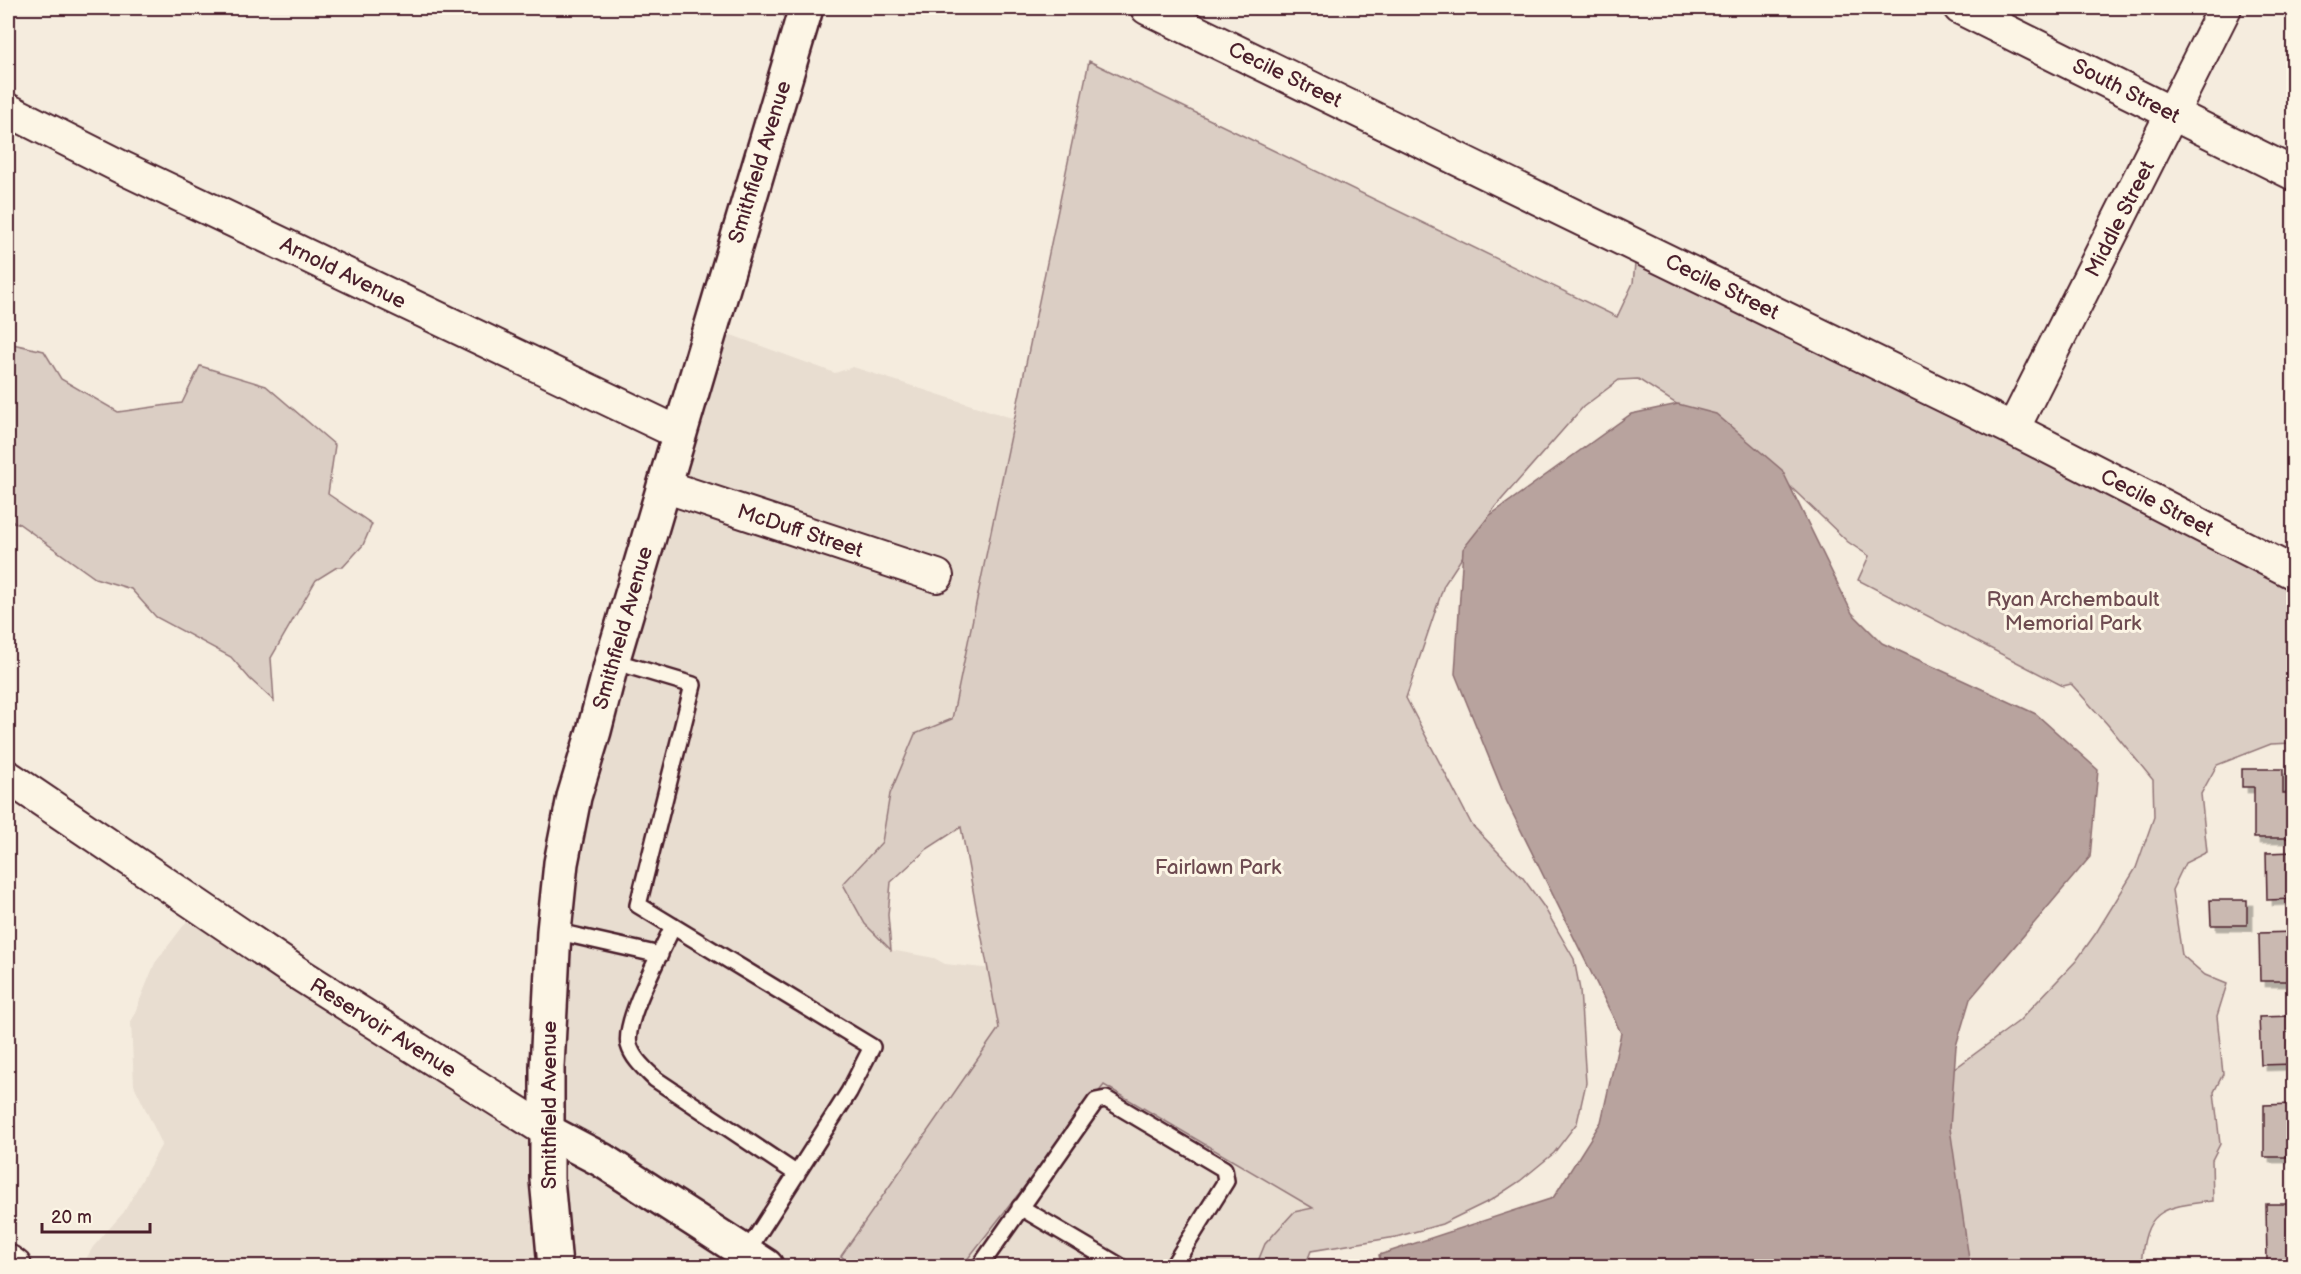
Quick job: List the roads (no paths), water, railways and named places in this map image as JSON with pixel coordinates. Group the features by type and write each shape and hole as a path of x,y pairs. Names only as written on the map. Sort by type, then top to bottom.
{"main road":[{"name":"Smithfield Avenue","path":"555,1266 547,1179 547,1067 554,931 561,863 574,797 806,8"},
{"name":"Reservoir Avenue","path":"547,1131 602,1160 756,1260"}],"street":[{"name":"Cecile Street","path":"1146,8 2013,429 2294,573"},
{"name":"South Street","path":"1960,8 2294,174"},
{"name":"Middle Street","path":"2013,429 2225,8"},
{"name":"Arnold Avenue","path":"8,110 125,169 680,433"},
{"name":"McDuff Street","path":"664,486 937,576"},
{"name":"Reservoir Avenue","path":"10,783 298,974 547,1131"},
{"path":"8,1261 15,1266"}],"lane":[{"path":"613,661 693,685 639,904 872,1047 849,1092 797,1174 756,1260"},
{"path":"673,926 630,1023 629,1044 638,1062 655,1079 797,1174"},
{"path":"554,931 660,955"},
{"path":"980,1266 1096,1101 1106,1099 1224,1169 1226,1181 1173,1266"},
{"path":"1020,1207 1120,1266"}],"park label":[{"name":"Ryan Archembault Memorial Park","path":"2073,611"},
{"name":"Fairlawn Park","path":"1218,867"}]}
